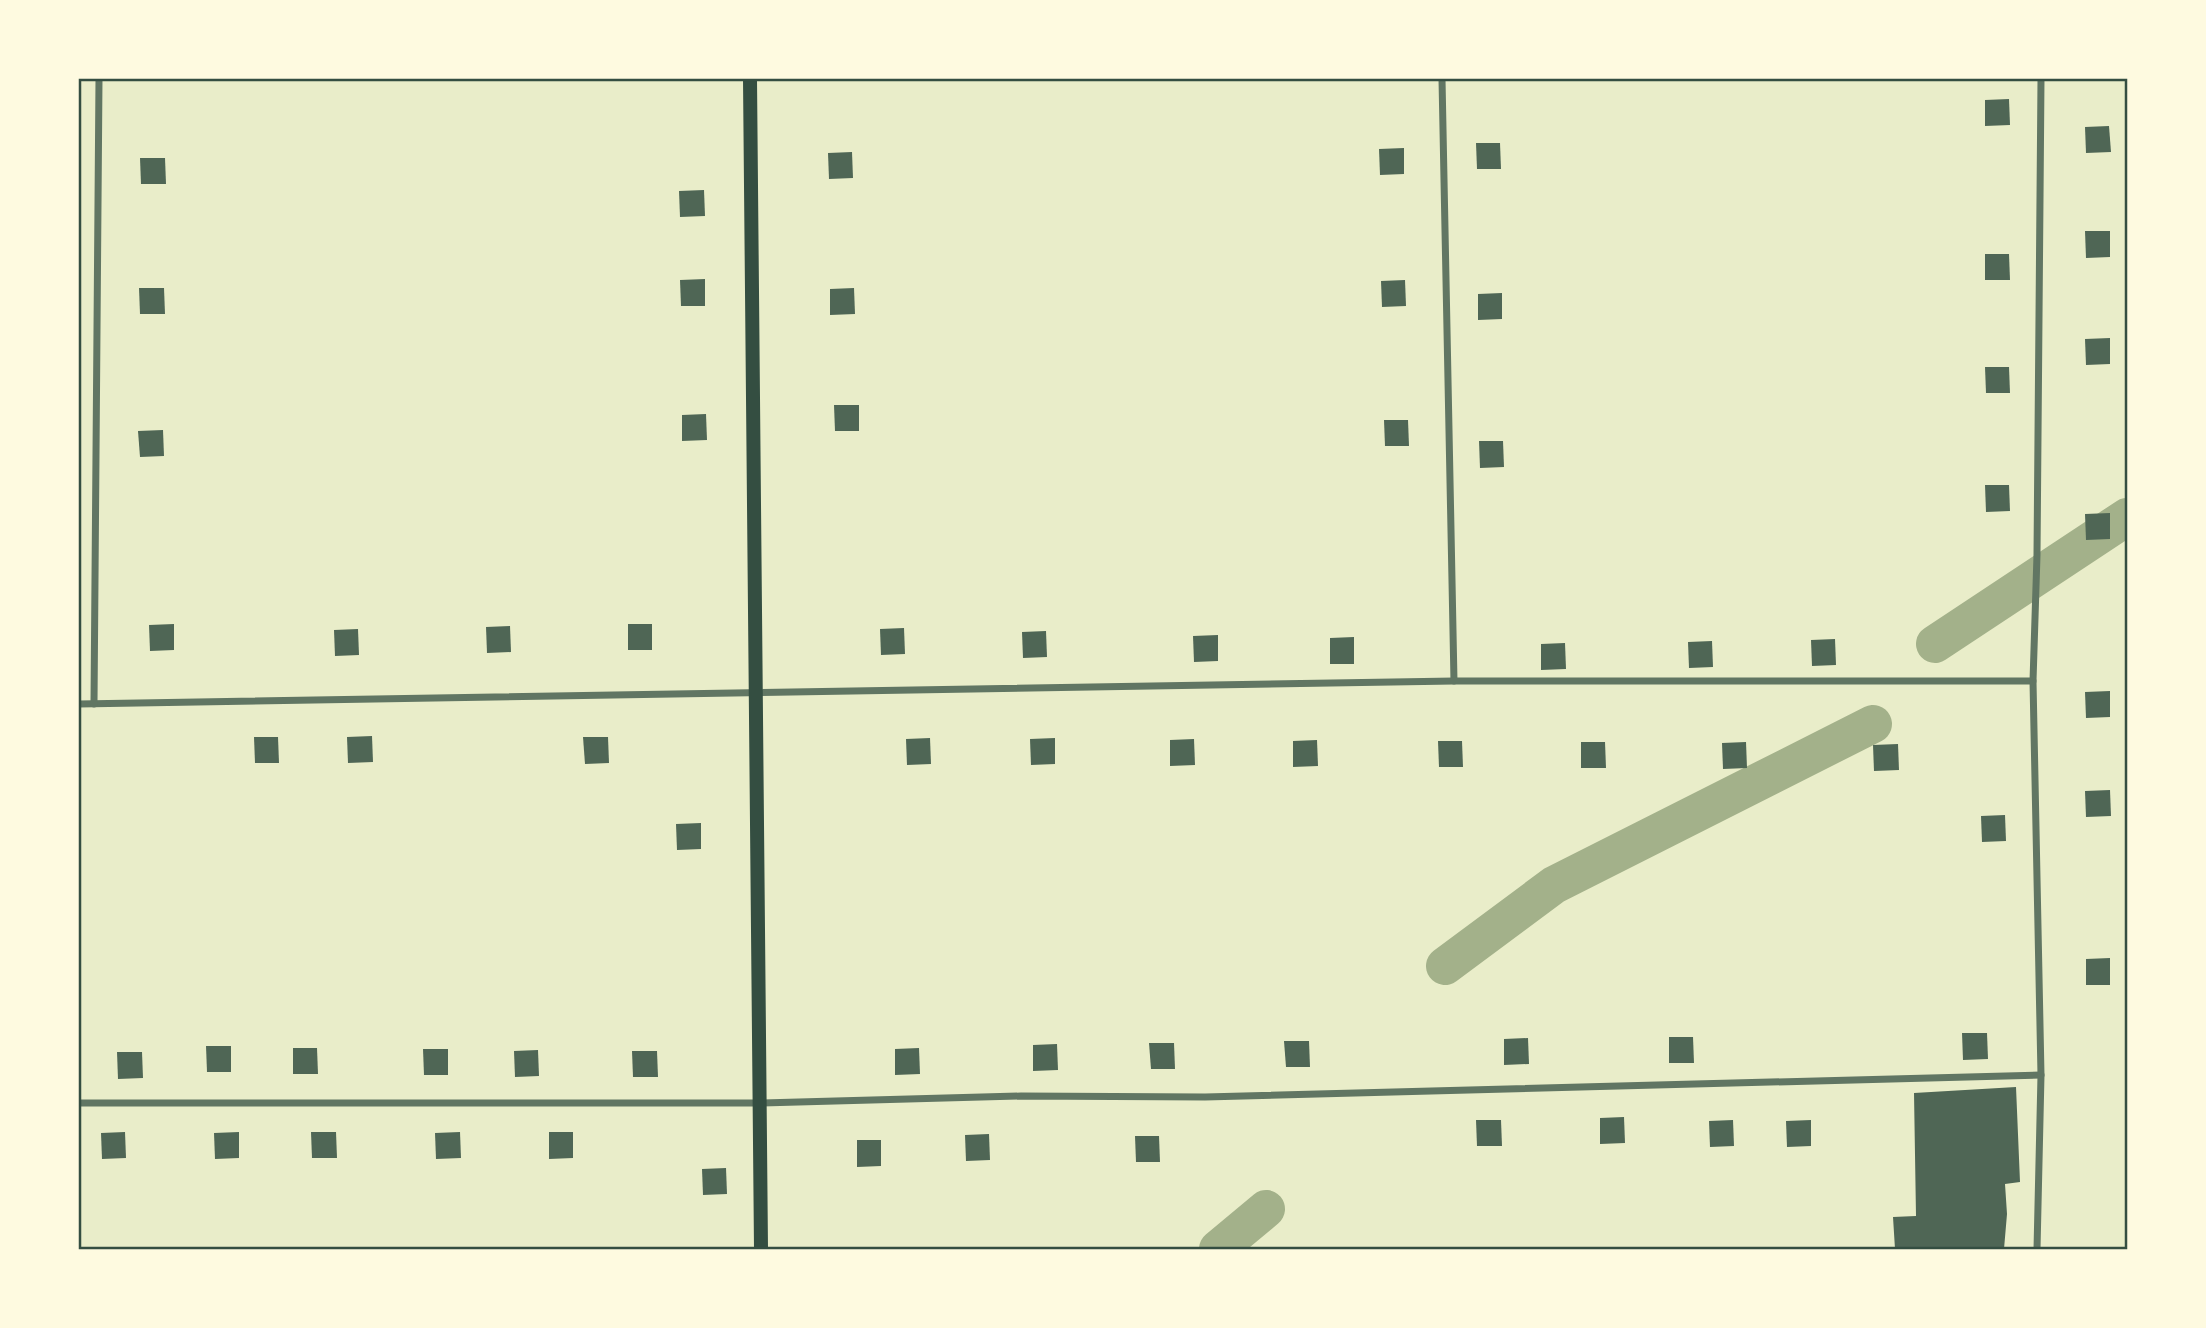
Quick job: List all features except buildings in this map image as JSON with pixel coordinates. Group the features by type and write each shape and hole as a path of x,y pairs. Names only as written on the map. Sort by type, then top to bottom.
{"main road":[{"path":"750,79 761,1249"}],"street":[{"path":"94,704 99,79"},
{"path":"1442,79 1454,681"},
{"path":"2037,1249 2041,1075 2033,681 2037,555 2041,79"},
{"path":"79,704 1454,681 2033,681"},
{"path":"79,1103 758,1103 1021,1096 1205,1097 2041,1075"}],"waterway":[{"path":"1935,644 2127,517"},
{"path":"1445,966 1554,885 1873,724"},
{"path":"1218,1249 1266,1209"}]}
